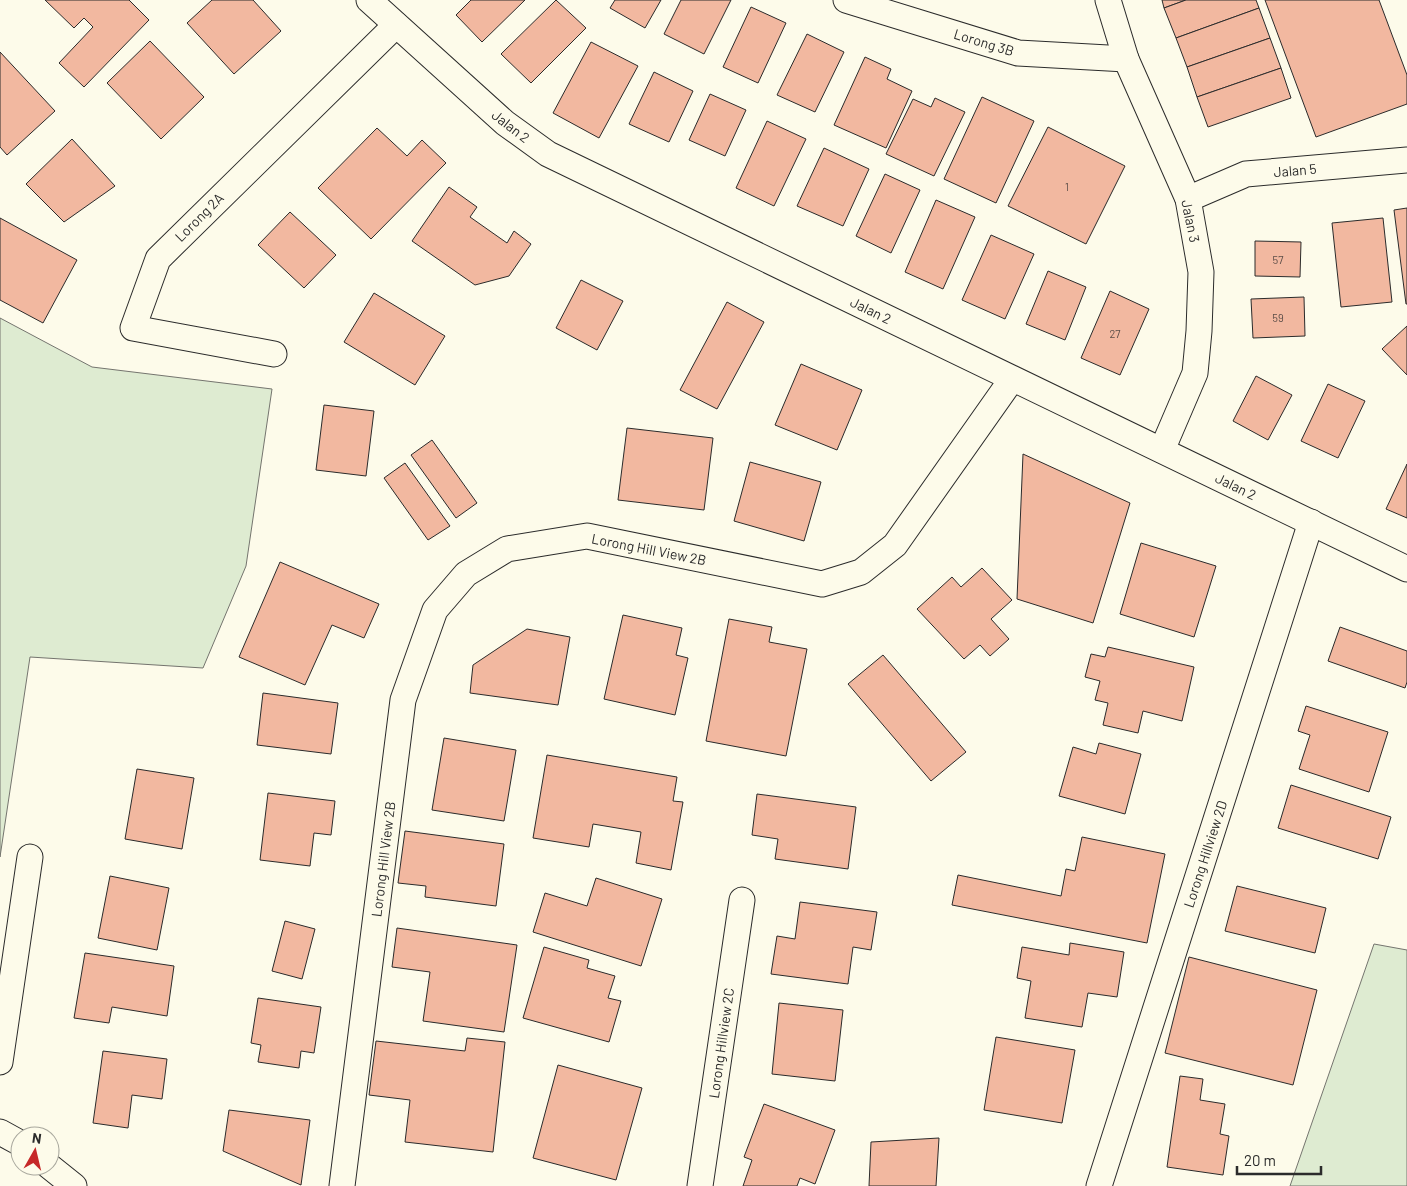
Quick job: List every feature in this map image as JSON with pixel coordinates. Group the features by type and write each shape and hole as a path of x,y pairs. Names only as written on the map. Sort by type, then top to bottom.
{"street":[{"name":"Jalan 2","path":"368,0 505,123 548,154 1407,569"},
{"name":"Lorong 3B","path":"846,0 1018,53 1126,59"},
{"name":"Jalan 3","path":"1108,0 1126,59 1188,198 1201,272 1199,331 1195,373 1162,450"},
{"name":"Lorong 2A","path":"274,354 133,328 158,259 396,26"},
{"name":"Jalan 5","path":"1188,198 1246,174 1407,160"},
{"name":"Lorong Hill View 2B","path":"342,1186 403,700 435,610 466,574 507,549 587,536 822,584 861,572 895,545 1012,378"},
{"name":"Lorong Hillview 2D","path":"1099,1186 1311,522"},
{"path":"0,1062 30,857"},
{"name":"Lorong Hillview 2C","path":"700,1186 742,900"},
{"path":"60,1175 74,1186"}],"green space":[{"path":"0,318 92,367 272,389 246,566 203,668 30,657 0,857"},
{"path":"1374,944 1407,950 1407,1186 1290,1186"}],"building":[{"path":"45,0 129,0 149,20 84,87 59,63 93,27 84,18 74,28"},
{"path":"212,0 253,0 281,31 234,74 187,23"},
{"path":"471,0 525,0 482,42 456,15"},
{"path":"556,0 586,28 531,83 501,54"},
{"path":"615,0 661,0 645,28 610,8"},
{"path":"681,0 731,0 704,54 664,34"},
{"path":"1162,0 1186,0 1164,8"},
{"path":"1186,0 1256,0 1259,8 1176,38 1164,8"},
{"path":"1265,0 1379,0 1407,75 1407,104 1316,137"},
{"path":"751,7 786,23 758,83 723,67"},
{"path":"1259,8 1270,38 1187,67 1176,38"},
{"path":"807,34 844,52 815,112 777,95"},
{"path":"1270,38 1281,68 1197,97 1187,67"},
{"path":"150,41 204,97 161,139 107,83"},
{"path":"591,42 638,66 599,138 553,113"},
{"path":"0,52 55,111 7,155 0,147"},
{"path":"865,57 891,69 887,79 912,91 886,148 834,125"},
{"path":"1281,68 1291,98 1208,127 1197,97"},
{"path":"654,72 693,91 669,142 629,124"},
{"path":"710,94 746,110 725,156 689,140"},
{"path":"982,97 1034,121 996,203 944,179"},
{"path":"935,98 965,112 934,176 886,154 913,99 931,107"},
{"path":"767,121 806,139 774,206 736,188"},
{"path":"1048,127 1125,166 1086,244 1008,206"},
{"path":"377,128 407,156 422,140 446,163 371,239 318,188"},
{"path":"72,139 115,186 64,222 26,184"},
{"path":"824,148 869,169 843,226 797,206"},
{"path":"885,174 920,190 891,253 856,236"},
{"path":"449,187 477,207 470,217 507,243 514,231 531,244 509,276 475,285 412,241"},
{"path":"936,200 975,217 943,289 905,272"},
{"path":"1407,208 1407,304 1406,304 1394,210"},
{"path":"290,212 336,255 304,288 258,245"},
{"path":"0,218 77,260 43,323 0,300"},
{"path":"1383,218 1392,302 1341,307 1332,223"},
{"path":"991,235 1034,254 1005,319 962,300"},
{"path":"1255,241 1301,242 1300,277 1255,276"},
{"path":"1048,271 1086,287 1065,340 1026,324"},
{"path":"581,280 623,301 597,350 556,328"},
{"path":"1110,291 1149,309 1120,375 1081,358"},
{"path":"374,293 445,336 415,385 344,342"},
{"path":"1304,297 1305,336 1253,338 1251,299"},
{"path":"727,302 764,322 717,409 680,390"},
{"path":"1407,326 1407,375 1382,349"},
{"path":"801,364 862,390 837,450 775,425"},
{"path":"1256,376 1292,395 1268,440 1233,421"},
{"path":"1328,384 1365,401 1338,458 1301,441"},
{"path":"324,405 374,411 366,476 316,470"},
{"path":"627,428 713,438 704,510 618,500"},
{"path":"432,440 477,503 456,518 411,455"},
{"path":"1023,454 1130,503 1093,623 1017,599"},
{"path":"750,462 821,482 804,541 734,521"},
{"path":"405,463 450,526 428,540 384,478"},
{"path":"1407,464 1407,518 1386,509"},
{"path":"1141,543 1216,566 1194,637 1120,614"},
{"path":"280,562 379,604 364,638 332,625 305,685 239,657"},
{"path":"982,568 1012,600 991,619 1009,639 990,656 980,645 964,659 917,609 952,577 961,587"},
{"path":"623,615 682,628 676,655 688,658 675,715 604,699"},
{"path":"729,619 772,627 769,642 807,649 786,756 706,741"},
{"path":"1340,627 1407,651 1407,682 1405,688 1328,661"},
{"path":"527,629 570,637 558,705 470,693 473,665"},
{"path":"1108,647 1194,667 1182,721 1143,711 1138,733 1103,725 1108,703 1095,700 1100,681 1085,677 1091,654 1105,657"},
{"path":"883,655 966,752 931,781 848,684"},
{"path":"263,693 338,703 331,754 257,745"},
{"path":"1306,706 1388,732 1369,792 1299,769 1310,735 1298,731"},
{"path":"444,738 516,750 504,821 432,810"},
{"path":"1099,743 1141,754 1125,814 1059,796 1073,747 1096,754"},
{"path":"547,755 677,777 673,801 683,802 671,870 636,863 641,832 593,824 589,847 533,838"},
{"path":"137,769 194,778 182,849 125,839"},
{"path":"1291,785 1391,817 1378,859 1278,828"},
{"path":"268,793 335,801 331,835 314,833 310,866 260,860"},
{"path":"757,794 856,807 848,869 775,859 778,839 752,835"},
{"path":"405,831 504,844 496,906 425,897 426,886 398,883"},
{"path":"1082,837 1165,854 1147,943 952,905 958,875 1061,896 1066,869 1075,871"},
{"path":"110,876 169,888 157,950 98,938"},
{"path":"596,878 662,899 641,966 533,932 545,893 587,906"},
{"path":"1237,886 1326,908 1315,953 1225,931"},
{"path":"800,902 877,912 871,950 853,947 848,984 771,974 777,936 795,939"},
{"path":"285,921 315,929 302,979 272,971"},
{"path":"397,928 517,945 504,1032 423,1021 430,972 392,967"},
{"path":"1070,943 1124,952 1117,997 1088,993 1082,1027 1025,1018 1031,981 1017,978 1022,947 1069,955"},
{"path":"544,947 589,960 587,968 615,976 608,998 621,1001 609,1042 523,1018"},
{"path":"85,953 174,966 167,1016 112,1007 109,1023 74,1018"},
{"path":"1189,957 1317,990 1293,1085 1165,1053"},
{"path":"258,998 321,1007 314,1053 301,1051 299,1068 258,1062 261,1045 251,1043"},
{"path":"779,1003 843,1010 835,1081 772,1074"},
{"path":"996,1037 1075,1050 1062,1123 984,1110"},
{"path":"467,1038 505,1042 493,1152 405,1142 410,1100 369,1095 376,1041 465,1051"},
{"path":"103,1051 167,1059 162,1099 132,1095 128,1128 93,1123"},
{"path":"558,1065 642,1088 616,1180 533,1158"},
{"path":"1180,1076 1203,1079 1200,1100 1225,1104 1220,1134 1229,1136 1223,1175 1167,1167"},
{"path":"764,1104 835,1130 815,1184 800,1178 797,1186 743,1186 752,1160 744,1157"},
{"path":"229,1110 310,1120 301,1185 223,1151"},
{"path":"939,1138 936,1186 869,1186 871,1142"}]}
